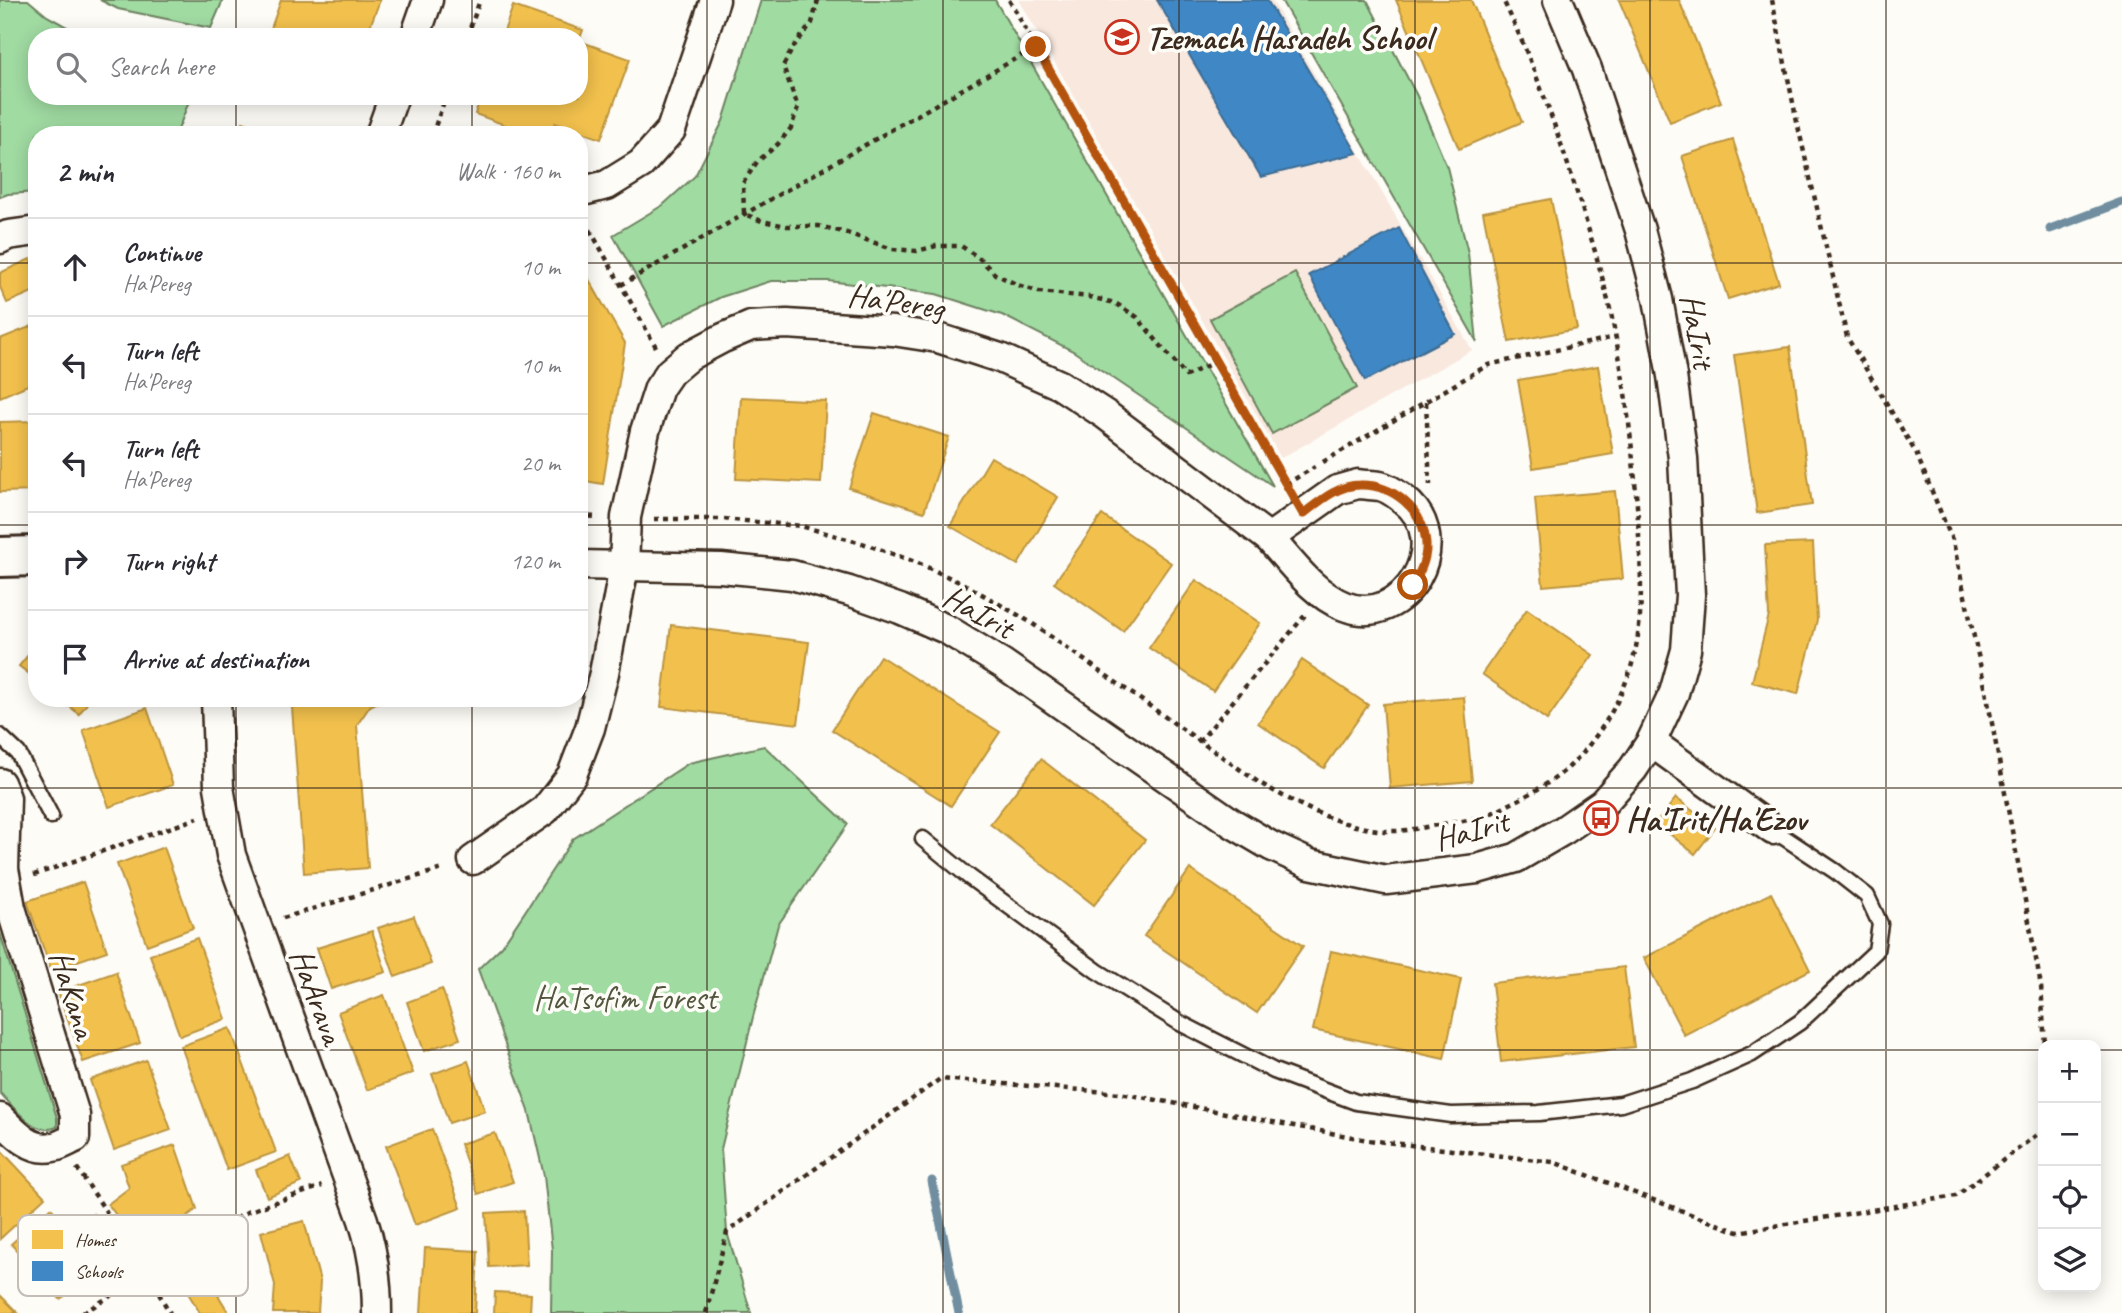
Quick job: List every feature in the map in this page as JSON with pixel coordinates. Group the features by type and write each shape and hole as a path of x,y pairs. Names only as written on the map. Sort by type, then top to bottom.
{"street":[{"path":"418,28 428,0"},
{"path":"588,190 607,185 641,164 671,130 715,0"},
{"name":"HaIrit","path":"588,565 721,568 792,575 900,609 946,629 1003,664 1232,824 1310,864 1386,880 1477,869 1516,858 1564,831 1603,803 1633,769 1651,743 1674,694 1686,650 1690,596 1684,458 1658,299 1640,230 1587,69 1558,0"},
{"path":"383,126 391,105"},
{"path":"0,239 28,232"},
{"name":"Ha'Pereg","path":"473,860 545,810 572,775 593,717 604,673 624,567 626,517 645,431 659,388 670,372 689,356 751,326 787,324 893,331 938,338 1000,358 1060,386 1146,445 1269,538 1322,595 1346,607 1367,610 1388,604 1413,585 1423,566 1426,544"},
{"path":"1269,538 1337,490 1358,484 1381,486 1410,505 1421,523 1426,544"},
{"path":"0,557 28,556"},
{"name":"HaArava","path":"216,707 219,787 231,855 370,1243 377,1286 377,1313"},
{"path":"1651,743 1773,830"},
{"name":"HaKana","path":"0,783 6,799 6,884 75,1115 75,1138 61,1144"},
{"path":"0,1118 15,1133 36,1147 54,1147 61,1144"}],"lane":[{"path":"0,736 18,754 51,817"},
{"path":"923,839 968,876 1097,971 1180,1023 1274,1071 1356,1102 1451,1115 1539,1113 1622,1104 1692,1081 1752,1054 1800,1022 1876,951 1880,924 1867,897 1773,830"}],"path":[{"path":"470,28 480,0"},
{"path":"744,214 743,183 757,162 792,128 798,107 782,66 812,23 818,0"},
{"path":"1009,0 1303,514"},
{"path":"1772,0 1847,337 1916,453 1952,542 1986,691 2041,986 2045,1040"},
{"path":"621,285 1036,47"},
{"path":"435,126 443,105"},
{"path":"744,214 787,226 819,226 892,249 918,251 936,246 961,246 979,258 995,274 1018,285 1039,292 1089,297 1115,303 1138,317 1186,376 1216,361"},
{"path":"588,227 670,372"},
{"path":"1286,484 1488,365 1615,337"},
{"path":"1426,402 1431,498 1426,544"},
{"path":"1199,742 1322,595"},
{"path":"6,884 222,810"},
{"path":"255,926 473,860"},
{"path":"706,1313 727,1233 940,1079 1119,1093 1368,1140 1553,1162 1738,1233 1956,1196 2038,1134"},
{"path":"61,1144 108,1215"},
{"path":"242,1215 346,1177"},
{"path":"83,1313 110,1296"},
{"path":"160,1296 170,1313"}],"shaded area":[{"path":"1019,0 1272,0 1472,350 1281,458"}],"green space":[{"path":"0,0 28,0 47,16 69,28 28,28 28,105 188,105 179,126 28,126 28,193 0,197"},
{"path":"100,0 223,0 211,28 118,9"},
{"path":"761,0 995,0 1273,486 1073,351 1002,315 936,294 828,281 771,281 721,297 663,326 613,235 663,205 695,176 723,121"},
{"path":"1281,0 1367,0 1417,96 1447,167 1468,253 1477,342"},
{"path":"1295,273 1357,388 1272,434 1210,319"},
{"name":"HaTsofim Forest","path":"764,746 848,824 778,925 721,1149 727,1232 751,1313 551,1313 552,1250 544,1176 529,1111 478,969 502,946 573,839 689,763"},
{"path":"0,933 57,1118 57,1127 49,1129 33,1125 0,1093"}],"building: Homes":[{"path":"281,0 380,0 369,28 271,28"},
{"path":"1396,0 1471,0 1522,122 1459,149"},
{"path":"1619,0 1679,0 1721,102 1670,122"},
{"path":"513,6 577,28 505,28"},
{"path":"588,44 630,59 601,139 588,134 588,126 564,126 555,123 554,126 508,126 475,114 478,105 588,105"},
{"path":"1733,140 1779,283 1728,299 1682,156"},
{"path":"1551,199 1577,329 1509,342 1483,212"},
{"path":"28,260 28,294 7,303 0,287 0,273"},
{"path":"588,278 625,343 603,484 588,482"},
{"path":"28,328 28,385 0,397 0,339"},
{"path":"1790,347 1812,505 1757,513 1734,355"},
{"path":"1598,366 1613,454 1533,468 1518,380"},
{"path":"741,397 826,401 821,483 736,479"},
{"path":"874,413 949,437 924,512 849,488"},
{"path":"28,421 28,491 0,492 0,422"},
{"path":"991,457 1058,497 1018,565 950,526"},
{"path":"1615,491 1623,579 1543,586 1535,498"},
{"path":"1102,515 1171,563 1123,631 1054,583"},
{"path":"1813,543 1817,620 1798,694 1752,682 1769,615 1765,545"},
{"path":"1196,580 1260,623 1213,691 1149,648"},
{"path":"1527,609 1593,655 1547,720 1482,674"},
{"path":"671,625 809,642 798,724 661,707"},
{"path":"28,655 28,673 19,666"},
{"path":"880,656 1000,732 951,806 832,730"},
{"path":"1302,660 1368,705 1324,768 1258,723"},
{"path":"1464,697 1472,781 1390,788 1383,704"},
{"path":"70,707 84,707 79,714"},
{"path":"292,707 369,707 357,725 368,868 304,873"},
{"path":"147,708 173,785 109,807 83,730"},
{"path":"1041,759 1145,840 1094,905 990,824"},
{"path":"1676,798 1715,828 1695,854 1656,823"},
{"path":"164,847 193,928 147,945 117,864"},
{"path":"1190,869 1303,946 1257,1013 1144,936"},
{"path":"83,882 107,951 51,970 27,901"},
{"path":"1771,893 1810,970 1684,1035 1644,958"},
{"path":"414,916 431,964 395,977 378,928"},
{"path":"372,931 386,972 331,989 317,948"},
{"path":"197,938 226,1019 180,1036 150,955"},
{"path":"1331,951 1461,979 1444,1059 1313,1030"},
{"path":"1624,967 1634,1047 1501,1062 1492,983"},
{"path":"116,972 140,1043 83,1062 58,992"},
{"path":"442,989 460,1039 424,1051 407,1002"},
{"path":"384,995 413,1073 367,1090 338,1012"},
{"path":"230,1028 276,1152 227,1170 181,1046"},
{"path":"146,1060 171,1130 114,1150 90,1080"},
{"path":"468,1061 485,1111 449,1123 432,1074"},
{"path":"432,1129 461,1208 415,1225 386,1146"},
{"path":"495,1133 513,1182 478,1194 460,1144"},
{"path":"175,1145 197,1209 189,1215 116,1215 108,1204 129,1188 121,1164"},
{"path":"0,1149 45,1197 26,1215 18,1215 18,1222 0,1239"},
{"path":"290,1156 301,1183 267,1197 256,1170"},
{"path":"51,1208 57,1215 43,1215"},
{"path":"524,1211 527,1265 489,1267 486,1213"},
{"path":"304,1221 320,1281 318,1313 273,1313 275,1285 261,1232"},
{"path":"18,1238 18,1252 11,1244"},
{"path":"425,1248 478,1251 475,1313 421,1313"},
{"path":"495,1292 531,1294 530,1313 494,1313"},
{"path":"0,1295 18,1313 0,1313"},
{"path":"190,1296 219,1296 229,1313 200,1313"}],"building: Schools":[{"path":"1157,0 1267,0 1357,153 1261,177"},
{"path":"1399,228 1455,334 1365,381 1309,275"}],"waterway":[{"path":"2050,229 2122,202"},
{"path":"932,1181 959,1313"}],"place":[{"name":"Tzemach Hasadeh School","path":"1122,37"},
{"name":"Ha'Irit/Ha'Ezov","path":"1601,818"}],"route":[{"path":"1036,47 1303,514 1337,490 1358,484 1381,486 1392,491 1410,505 1421,523 1426,544 1423,566 1413,585"}]}
